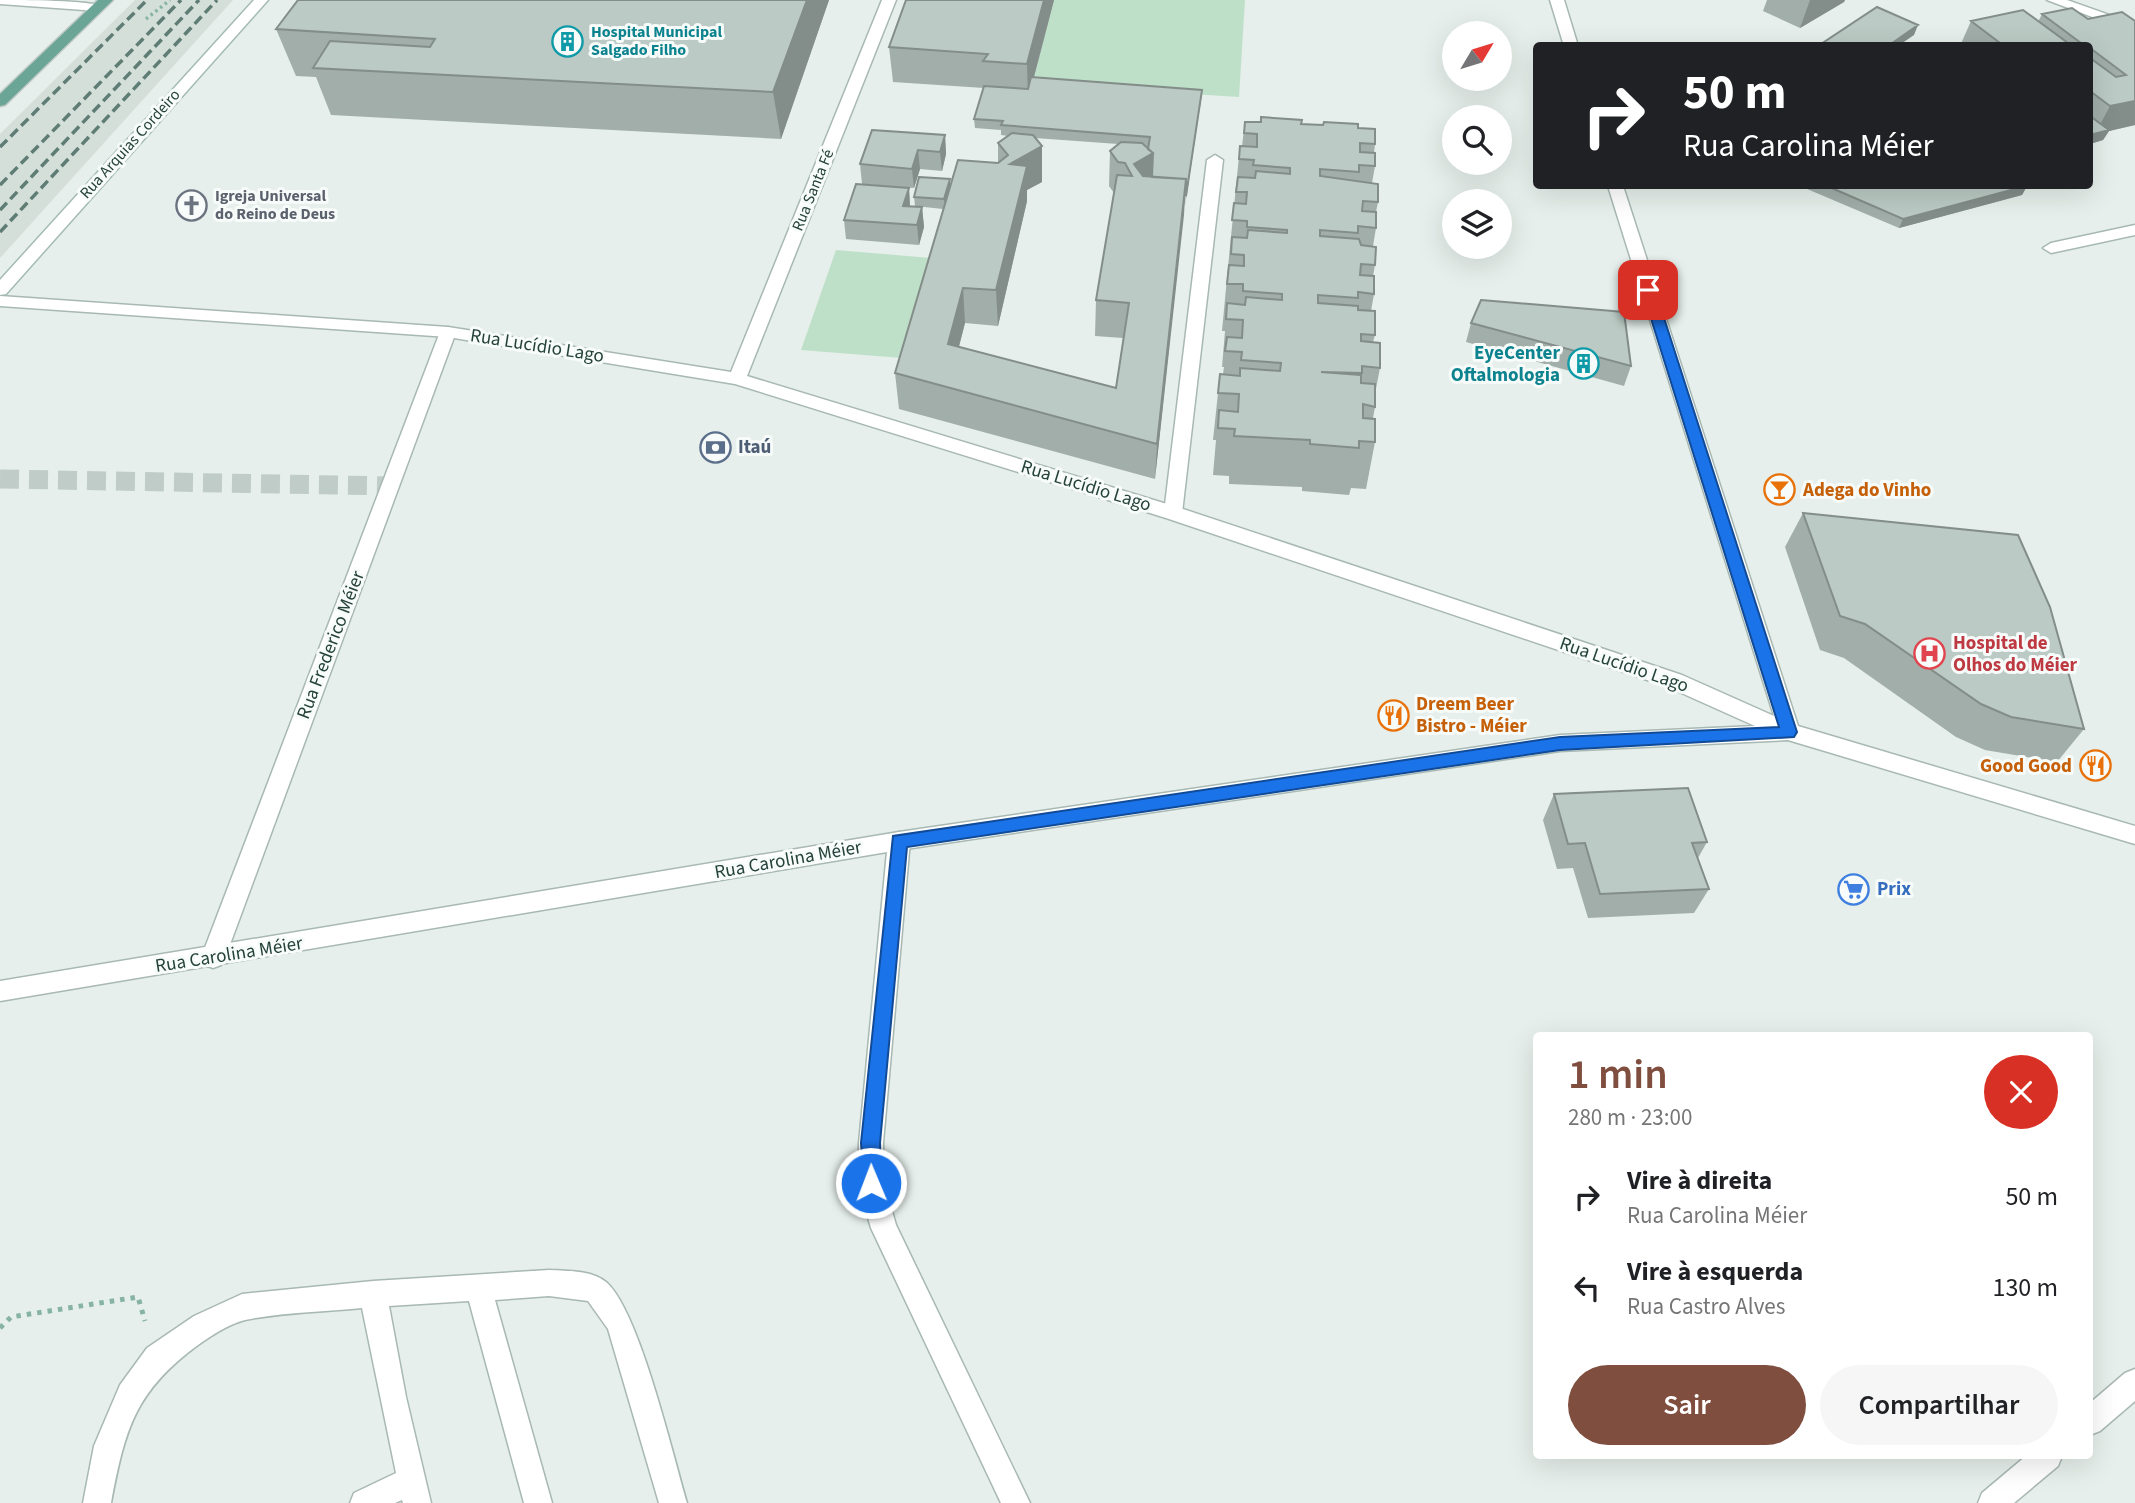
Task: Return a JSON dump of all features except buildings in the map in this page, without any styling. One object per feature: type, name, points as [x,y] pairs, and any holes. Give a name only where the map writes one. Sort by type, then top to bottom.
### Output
[{"type":"main road","points":[[0,102],[102,4]]},
{"type":"street","points":[[0,0],[102,4]]},
{"type":"street","name":"Rua Arquias Cordeiro","points":[[0,289],[261,0]]},
{"type":"street","name":"Rua Santa Fé","points":[[737,379],[889,0]]},
{"type":"street","points":[[1557,0],[1570,42]]},
{"type":"street","points":[[2054,0],[2135,29]]},
{"type":"street","points":[[1173,513],[1215,160]]},
{"type":"street","points":[[1617,189],[1789,732]]},
{"type":"street","points":[[2051,248],[2135,230]]},
{"type":"street","name":"Rua Lucídio Lago","points":[[0,301],[448,332],[737,379],[1173,513],[1675,681],[1789,732],[2135,835]]},
{"type":"street","name":"Rua Frederico Méier","points":[[213,958],[448,332]]},
{"type":"street","name":"Rua Carolina Méier","points":[[0,991],[213,958],[899,841],[1560,743],[1789,732]]},
{"type":"street","points":[[899,841],[871,1143],[871,1183],[884,1228],[1016,1503]]},
{"type":"street","points":[[97,1503],[108,1446],[130,1395],[157,1358],[203,1325],[242,1307],[373,1294],[549,1283],[586,1286],[607,1302],[619,1322],[673,1503]]},
{"type":"street","points":[[480,1288],[538,1503]]},
{"type":"street","points":[[363,1503],[415,1492],[392,1397],[373,1294]]},
{"type":"street","points":[[2093,1418],[2135,1383]]},
{"type":"street","points":[[1992,1503],[2044,1459]]},
{"type":"path","points":[[146,19],[170,0]]},
{"type":"path","points":[[0,1328],[11,1317],[138,1297],[157,1358]]},
{"type":"shaded area","points":[[135,0],[233,0],[0,258],[0,134]]},
{"type":"green space","points":[[1052,0],[1245,0],[1239,97],[1033,84]]},
{"type":"green space","points":[[836,250],[931,258],[902,358],[801,350]]},
{"type":"tunnel","points":[[0,479],[390,486]]},
{"type":"railway","points":[[0,147],[147,0]]},
{"type":"railway","points":[[0,185],[181,0]]},
{"type":"railway","points":[[0,210],[199,0]]},
{"type":"railway","points":[[0,232],[217,0]]},
{"type":"place","name":"Hospital Municipal Salgado Filho","points":[[568,41]]},
{"type":"place","name":"Igreja Universal do Reino de Deus","points":[[192,205]]},
{"type":"place","name":"EyeCenter Oftalmologia","points":[[1583,364]]},
{"type":"place","name":"Itaú","points":[[715,447]]},
{"type":"place","name":"Adega do Vinho","points":[[1780,490]]},
{"type":"place","name":"Hospital de Olhos do Méier","points":[[1930,654]]},
{"type":"place","name":"Dreem Beer Bistro - Méier","points":[[1393,715]]},
{"type":"place","name":"Good Good","points":[[2095,766]]},
{"type":"place","name":"Prix","points":[[1854,889]]},
{"type":"route","points":[[871,1183],[871,1143],[899,841],[1560,743],[1789,732],[1648,290]]}]
